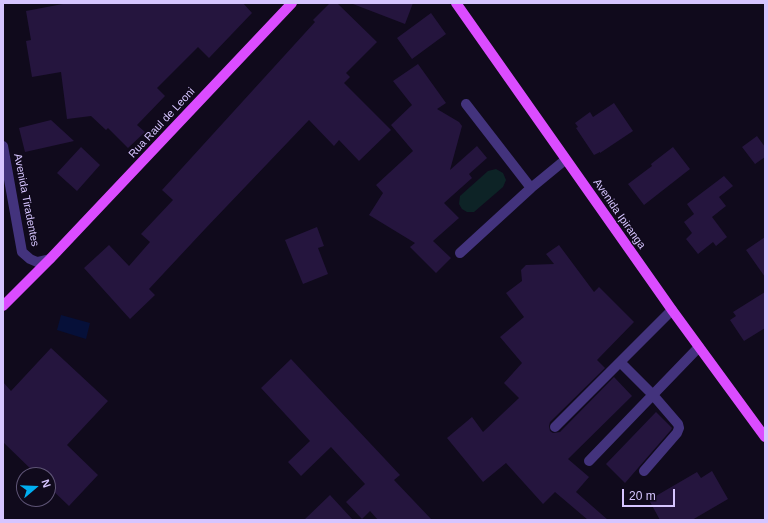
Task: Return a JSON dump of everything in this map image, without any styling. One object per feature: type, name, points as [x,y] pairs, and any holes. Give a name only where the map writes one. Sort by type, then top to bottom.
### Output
[{"type":"main road","name":"Rua Raul de Leoni","points":[[3,306],[50,259],[292,3]]},
{"type":"main road","name":"Avenida Ipiranga","points":[[456,3],[565,160],[765,437]]},
{"type":"street","points":[[466,104],[531,188]]},
{"type":"street","name":"Avenida Tiradentes","points":[[3,146],[22,252],[30,259],[37,262],[50,259]]},
{"type":"street","points":[[460,253],[531,188],[565,160]]},
{"type":"street","points":[[554,427],[672,310]]},
{"type":"street","points":[[589,461],[699,347]]},
{"type":"street","points":[[620,362],[653,395],[678,424],[679,428],[678,434],[644,471]]},
{"type":"green space","points":[[496,169],[503,173],[506,180],[503,187],[474,212],[467,212],[462,209],[459,204],[460,196],[488,171]]},
{"type":"shaded area","points":[[61,315],[90,323],[86,339],[57,330]]},
{"type":"building","points":[[68,3],[243,3],[252,13],[209,58],[198,47],[157,88],[165,96],[137,125],[145,132],[128,148],[108,128],[106,130],[91,116],[67,119],[61,72],[32,77],[26,41],[31,40],[26,11]]},
{"type":"building","points":[[330,3],[337,3],[377,42],[346,73],[350,77],[344,83],[391,130],[359,161],[339,140],[334,146],[309,120],[149,289],[155,295],[130,319],[84,268],[109,245],[129,266],[150,242],[141,234],[173,200],[162,190],[315,22],[313,20]]},
{"type":"building","points":[[353,3],[413,3],[405,24]]},
{"type":"building","points":[[431,13],[446,34],[412,59],[397,38]]},
{"type":"building","points":[[418,64],[446,103],[437,109],[459,122],[462,126],[450,170],[477,146],[487,158],[469,174],[472,178],[444,203],[459,218],[433,241],[451,258],[436,273],[410,247],[415,243],[369,215],[383,193],[376,185],[413,151],[391,125],[412,105],[393,81]]},
{"type":"building","points":[[614,103],[633,131],[600,153],[594,155],[576,128],[578,127],[575,123],[590,112],[593,117]]},
{"type":"building","points":[[51,120],[74,141],[25,152],[19,128]]},
{"type":"building","points":[[757,136],[765,147],[765,157],[755,164],[742,147]]},
{"type":"building","points":[[81,147],[100,165],[77,191],[57,173]]},
{"type":"building","points":[[673,147],[690,169],[644,205],[628,184],[652,166],[651,164]]},
{"type":"building","points":[[724,176],[733,186],[719,197],[726,206],[712,217],[727,237],[716,246],[713,242],[698,254],[686,239],[692,233],[684,222],[694,214],[687,204]]},
{"type":"building","points":[[317,227],[324,246],[318,248],[328,274],[303,284],[285,240]]},
{"type":"building","points":[[765,237],[765,277],[746,250]]},
{"type":"building","points":[[559,245],[594,292],[599,287],[634,322],[597,360],[605,368],[550,422],[549,426],[550,431],[553,433],[560,432],[614,377],[632,396],[568,459],[589,477],[576,492],[608,520],[588,520],[555,492],[543,504],[506,463],[483,482],[447,438],[472,417],[483,432],[519,398],[504,383],[522,363],[500,337],[524,317],[506,293],[522,281],[521,270],[526,265],[554,264],[546,254]]},
{"type":"building","points":[[765,292],[765,328],[744,341],[730,320],[736,316],[733,312]]},
{"type":"building","points":[[51,348],[108,401],[67,445],[98,475],[69,506],[56,494],[56,467],[29,467],[3,442],[3,382],[11,391]]},
{"type":"building","points":[[291,359],[400,475],[394,480],[432,520],[378,520],[370,511],[362,519],[346,502],[365,484],[331,447],[301,476],[288,462],[310,441],[261,388]]},
{"type":"building","points":[[656,412],[672,428],[625,483],[606,464]]},
{"type":"building","points":[[712,471],[728,499],[692,520],[660,520],[649,500],[697,472],[701,478]]},
{"type":"building","points":[[330,495],[353,520],[304,520]]}]
